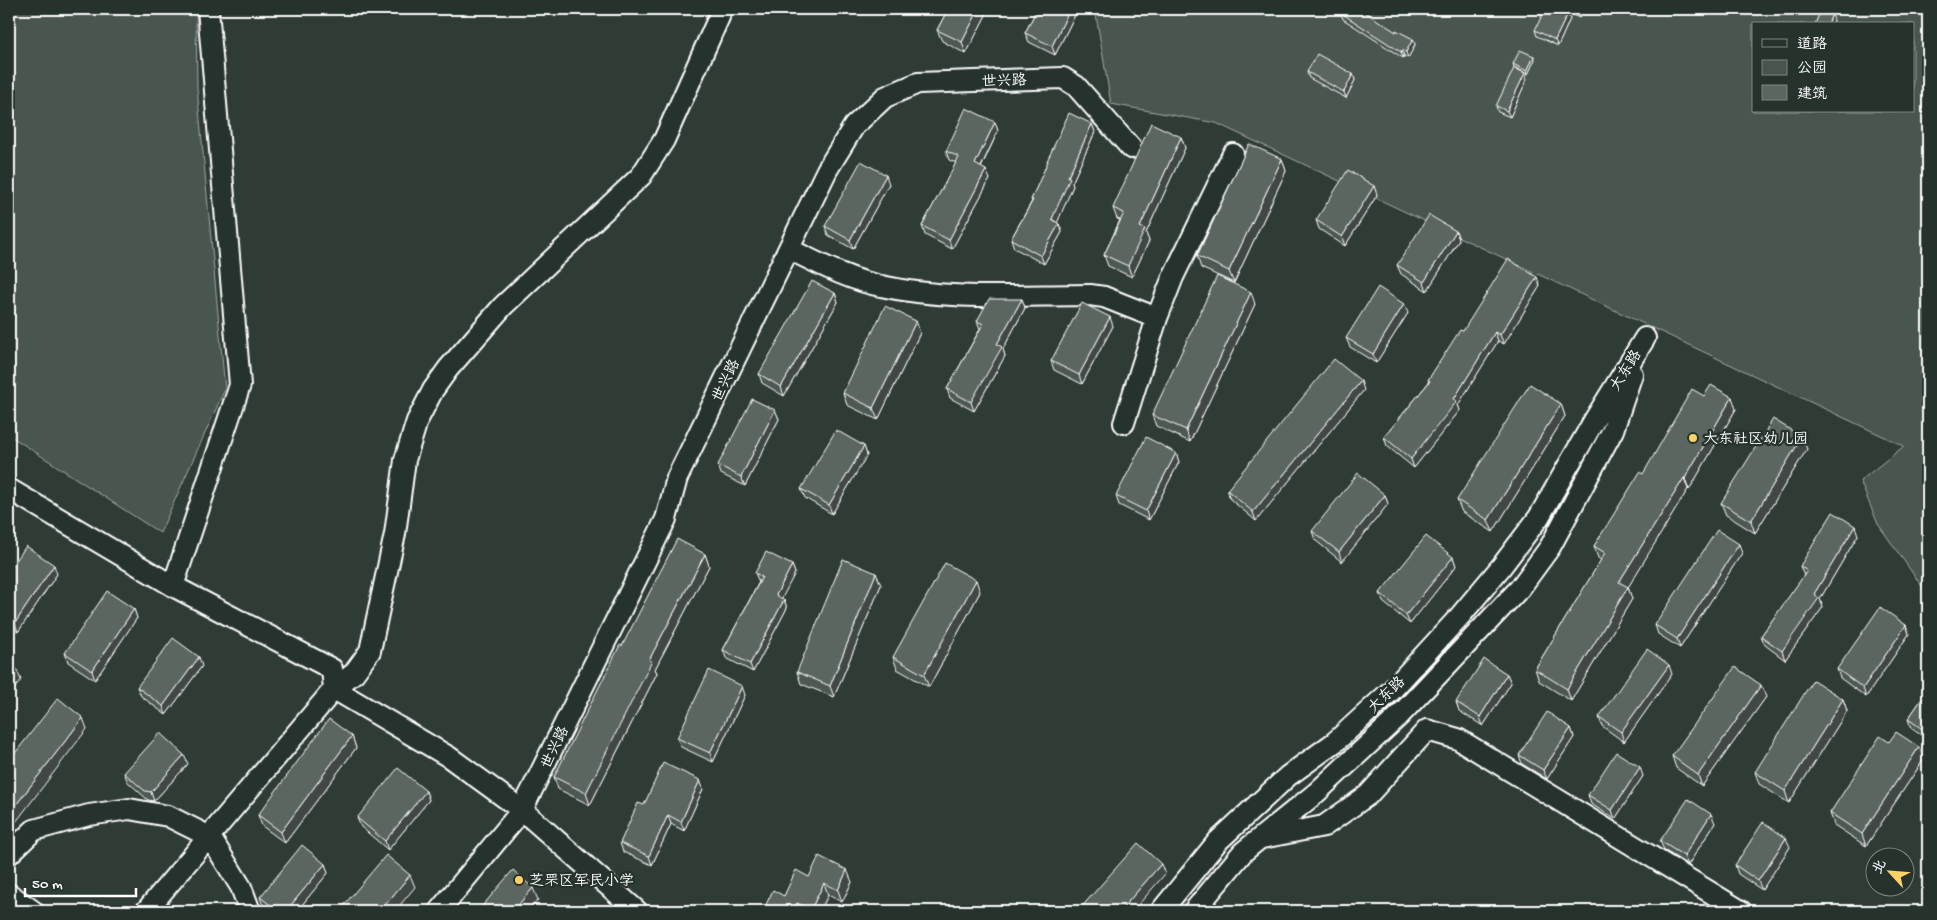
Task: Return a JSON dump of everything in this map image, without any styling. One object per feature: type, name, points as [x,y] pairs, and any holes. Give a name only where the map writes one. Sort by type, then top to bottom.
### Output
[{"type":"street","points":[[173,586],[240,384],[208,9]]},
{"type":"street","points":[[146,911],[334,689],[354,673],[370,651],[395,534],[405,460],[416,421],[433,390],[448,369],[503,306],[641,176],[664,140],[721,9]]},
{"type":"street","name":"世兴路","points":[[439,911],[522,810],[666,520],[677,478],[827,170],[854,126],[886,97],[918,83],[1063,78],[1076,86],[1131,148]]},
{"type":"street","points":[[1124,423],[1157,318],[1174,277],[1233,154]]},
{"type":"street","points":[[789,249],[847,276],[880,286],[934,295],[1090,295],[1104,297],[1157,318]]},
{"type":"street","name":"大东路","points":[[1161,911],[1218,841],[1288,776],[1335,742],[1392,690],[1460,616],[1502,566],[1539,517],[1595,418],[1645,338],[1613,430],[1550,547],[1520,588],[1399,716],[1316,793],[1243,852],[1194,911]]},
{"type":"street","points":[[9,489],[173,586],[332,669],[334,689]]},
{"type":"street","points":[[334,689],[449,757],[522,810],[637,911]]},
{"type":"street","points":[[1218,841],[1259,839],[1324,826],[1368,795],[1427,730],[1458,739],[1742,911]]},
{"type":"street","points":[[9,854],[34,830],[90,815],[129,809],[168,816],[210,837],[242,887],[250,911]]},
{"type":"street","points":[[9,894],[33,911]]},
{"type":"green space","points":[[9,9],[196,9],[197,88],[225,389],[160,533],[9,435]]},
{"type":"green space","points":[[1095,9],[1928,9],[1928,595],[1878,524],[1860,481],[1904,446],[1216,123],[1111,104]]},
{"type":"building","points":[[948,9],[979,9],[962,42],[937,30]]},
{"type":"building","points":[[1037,9],[1070,9],[1052,46],[1025,33]]},
{"type":"building","points":[[1344,9],[1360,9],[1396,32],[1396,30],[1413,39],[1406,52],[1402,50],[1401,52],[1341,13]]},
{"type":"building","points":[[1545,9],[1558,9],[1568,13],[1555,40],[1535,30]]},
{"type":"building","points":[[1566,9],[1581,9],[1578,15]]},
{"type":"building","points":[[1821,10],[1832,14],[1829,22],[1816,22]]},
{"type":"building","points":[[1520,50],[1534,56],[1527,71],[1513,64]]},
{"type":"building","points":[[1317,54],[1353,74],[1344,92],[1307,72]]},
{"type":"building","points":[[1514,68],[1525,73],[1507,111],[1496,106]]},
{"type":"building","points":[[966,108],[995,122],[975,164],[986,170],[949,240],[922,226],[959,157],[946,151]]},
{"type":"building","points":[[1069,113],[1092,124],[1068,177],[1070,178],[1052,219],[1059,224],[1041,256],[1011,239],[1033,200],[1031,200]]},
{"type":"building","points":[[1151,123],[1181,137],[1140,227],[1145,229],[1128,266],[1104,255],[1124,213],[1113,208]]},
{"type":"building","points":[[1249,144],[1282,159],[1229,271],[1197,256]]},
{"type":"building","points":[[861,161],[886,175],[850,240],[825,226]]},
{"type":"building","points":[[1348,170],[1374,186],[1342,237],[1316,220]]},
{"type":"building","points":[[1429,215],[1456,231],[1424,282],[1397,265]]},
{"type":"building","points":[[1508,259],[1537,277],[1500,335],[1495,332],[1454,399],[1457,401],[1411,459],[1384,437],[1430,381],[1428,380],[1460,330],[1463,331]]},
{"type":"building","points":[[1217,276],[1251,292],[1186,430],[1152,415]]},
{"type":"building","points":[[812,281],[835,293],[781,387],[759,374]]},
{"type":"building","points":[[1378,287],[1404,304],[1373,354],[1346,338]]},
{"type":"building","points":[[989,299],[1022,299],[997,344],[1002,347],[971,402],[947,389],[983,324],[977,321]]},
{"type":"building","points":[[1082,303],[1110,317],[1079,375],[1051,361]]},
{"type":"building","points":[[885,306],[916,321],[873,408],[843,393]]},
{"type":"building","points":[[1334,359],[1361,381],[1253,512],[1227,490]]},
{"type":"building","points":[[1530,384],[1561,404],[1488,520],[1457,500]]},
{"type":"building","points":[[1711,385],[1732,397],[1685,478],[1619,582],[1628,587],[1567,689],[1535,669],[1605,553],[1594,546],[1640,472],[1643,474],[1692,389],[1704,396]]},
{"type":"building","points":[[752,399],[775,410],[741,477],[718,465]]},
{"type":"building","points":[[1773,419],[1802,437],[1751,521],[1721,503]]},
{"type":"building","points":[[836,430],[864,446],[829,505],[801,489]]},
{"type":"building","points":[[1146,437],[1176,453],[1146,511],[1116,496]]},
{"type":"building","points":[[1358,473],[1385,495],[1339,552],[1312,531]]},
{"type":"building","points":[[1833,512],[1855,526],[1814,594],[1819,598],[1782,651],[1761,636],[1807,571],[1800,566]]},
{"type":"building","points":[[1717,530],[1739,544],[1677,639],[1655,625]]},
{"type":"building","points":[[1426,536],[1453,557],[1406,615],[1380,593]]},
{"type":"building","points":[[677,539],[705,554],[649,660],[652,661],[586,793],[554,777],[620,645],[622,646]]},
{"type":"building","points":[[26,546],[54,565],[15,623],[9,619],[9,571]]},
{"type":"building","points":[[766,552],[792,565],[776,595],[784,600],[750,664],[723,650],[762,577],[755,573]]},
{"type":"building","points":[[843,559],[876,573],[830,686],[797,672]]},
{"type":"building","points":[[945,563],[976,580],[924,675],[893,657]]},
{"type":"building","points":[[107,591],[134,609],[92,671],[65,653]]},
{"type":"building","points":[[1880,607],[1906,625],[1863,688],[1837,669]]},
{"type":"building","points":[[173,638],[199,657],[163,706],[137,687]]},
{"type":"building","points":[[1647,649],[1669,665],[1621,732],[1599,717]]},
{"type":"building","points":[[1484,659],[1507,674],[1480,717],[1456,702]]},
{"type":"building","points":[[9,662],[16,668],[9,678]]},
{"type":"building","points":[[1735,667],[1761,685],[1698,775],[1672,756]]},
{"type":"building","points":[[709,670],[742,686],[710,753],[677,738]]},
{"type":"building","points":[[1813,680],[1843,699],[1785,791],[1755,772]]},
{"type":"building","points":[[1928,690],[1928,733],[1908,719]]},
{"type":"building","points":[[58,698],[83,718],[9,814],[9,761]]},
{"type":"building","points":[[1547,712],[1571,728],[1543,770],[1519,755]]},
{"type":"building","points":[[329,719],[352,736],[281,832],[258,815]]},
{"type":"building","points":[[1896,732],[1919,747],[1862,834],[1830,813],[1880,736],[1889,742]]},
{"type":"building","points":[[160,733],[184,755],[151,792],[145,791],[124,773]]},
{"type":"building","points":[[1616,752],[1640,767],[1612,810],[1588,795]]},
{"type":"building","points":[[663,763],[700,780],[681,822],[668,815],[649,856],[620,843],[638,803],[644,805]]},
{"type":"building","points":[[398,768],[426,791],[385,841],[357,818]]},
{"type":"building","points":[[1688,799],[1711,814],[1684,856],[1660,841]]},
{"type":"building","points":[[1763,822],[1786,838],[1758,881],[1735,865]]},
{"type":"building","points":[[1138,843],[1161,864],[1120,911],[1078,911]]},
{"type":"building","points":[[302,845],[325,864],[286,911],[278,911],[260,897]]},
{"type":"building","points":[[386,855],[410,875],[380,911],[339,911]]},
{"type":"building","points":[[819,856],[847,870],[838,890],[824,883],[811,909],[797,903],[793,911],[763,911],[773,890],[784,896],[796,870],[809,877]]},
{"type":"building","points":[[513,870],[533,888],[513,911],[478,911]]},
{"type":"place","name":"大东社区幼儿园","points":[[1693,438]]},
{"type":"place","name":"芝罘区军民小学","points":[[519,880]]}]
